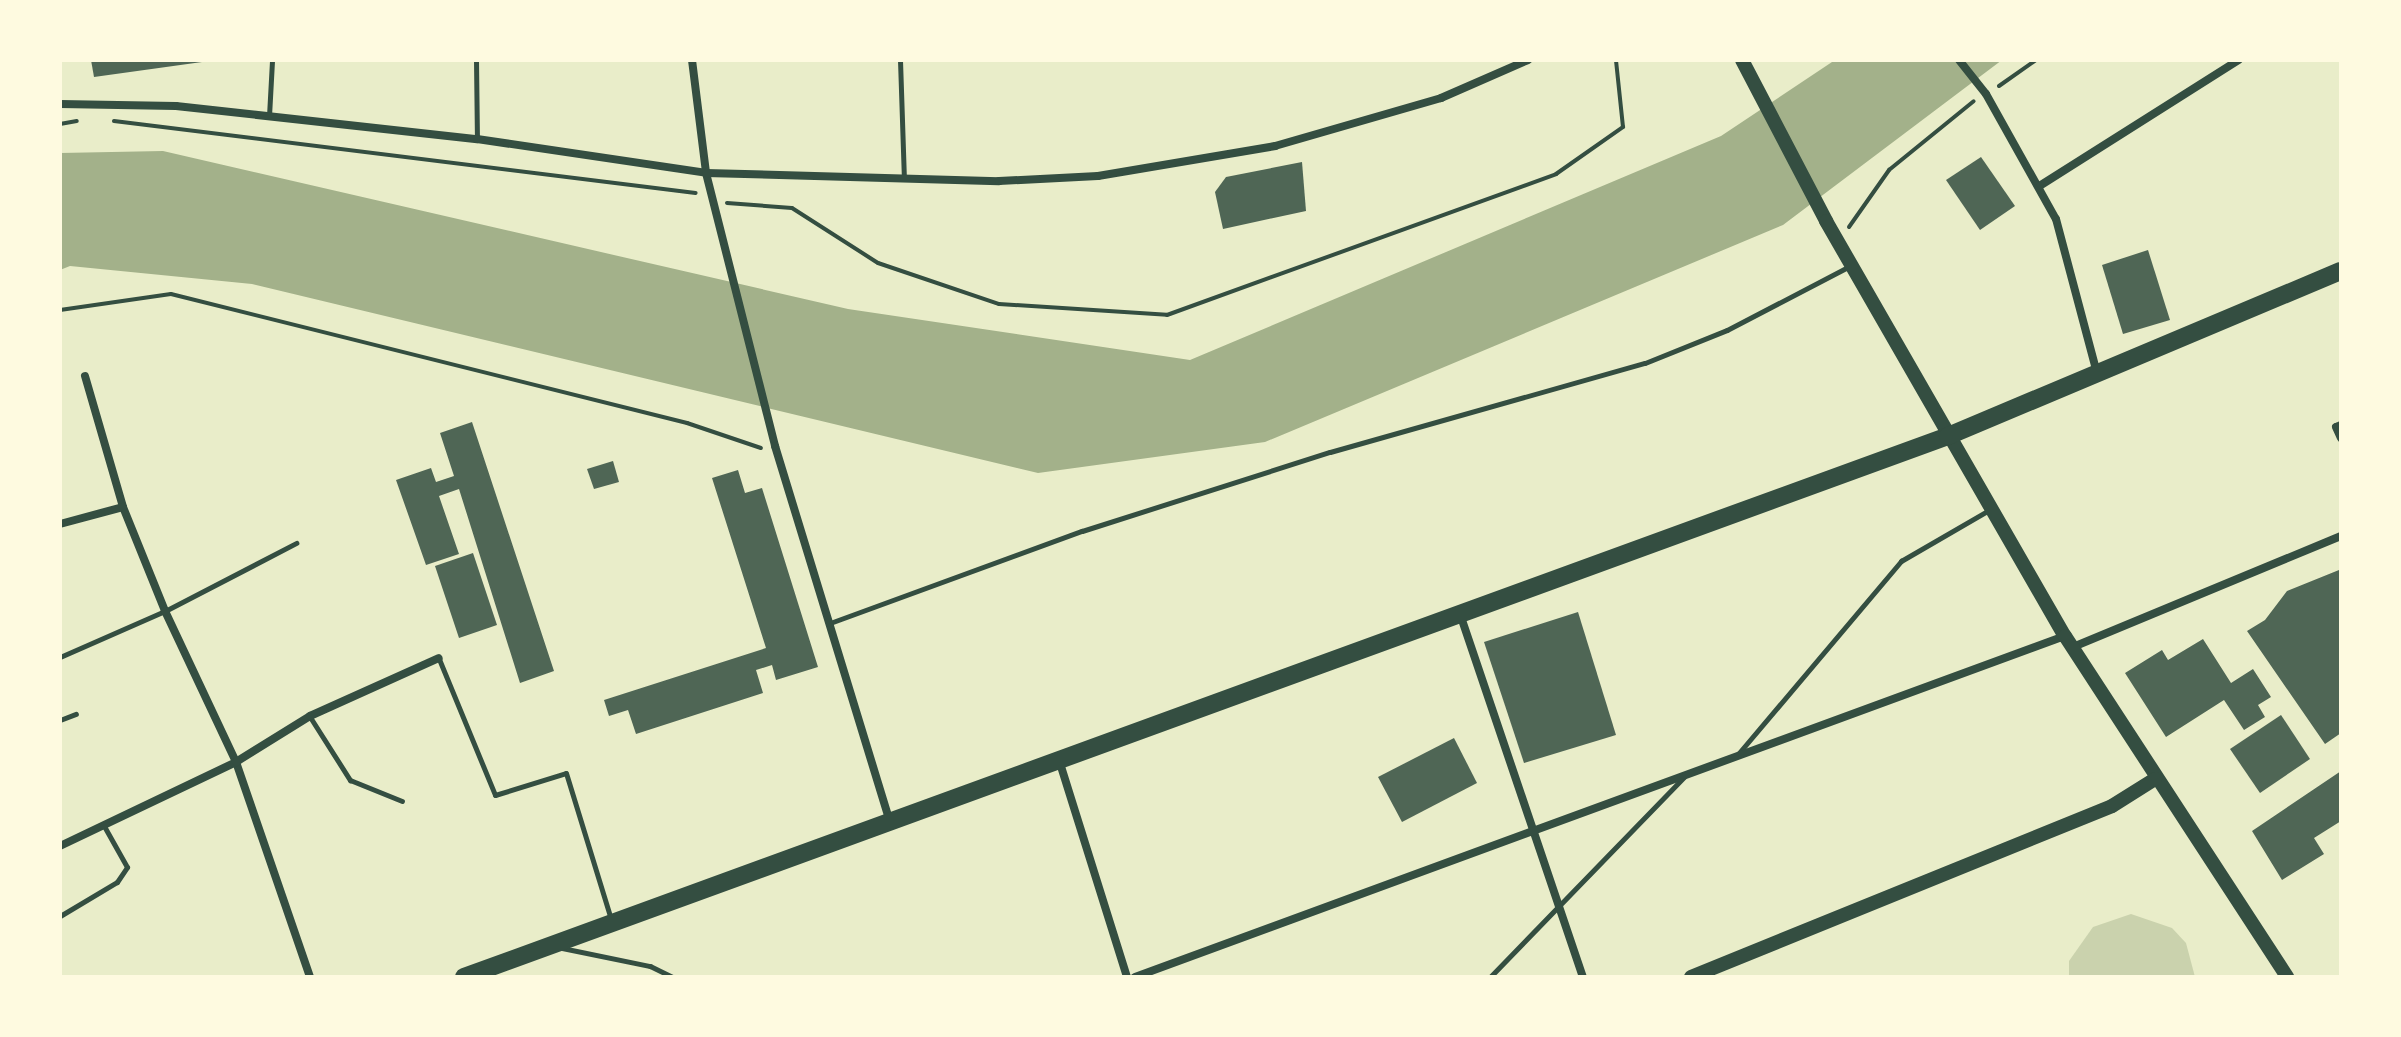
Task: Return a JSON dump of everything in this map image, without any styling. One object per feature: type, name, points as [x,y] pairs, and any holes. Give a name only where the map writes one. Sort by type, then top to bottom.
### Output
[{"type":"main road","points":[[464,977],[1948,436],[2341,271]]},
{"type":"street","points":[[692,60],[706,173],[777,450],[889,820]]},
{"type":"street","points":[[60,104],[176,106],[477,139],[706,173],[904,180],[1098,176],[1190,164],[1275,146],[1427,103],[1528,60]]},
{"type":"street","points":[[1742,60],[1851,266],[2069,641],[2155,779],[2287,977]]},
{"type":"street","points":[[1959,60],[2041,185],[2056,219],[2098,374]]},
{"type":"street","points":[[2041,185],[2239,60]]},
{"type":"street","points":[[85,376],[123,507],[165,611],[236,762],[310,977]]},
{"type":"street","points":[[2339,426],[2341,438]]},
{"type":"street","points":[[60,524],[123,507]]},
{"type":"street","points":[[1135,977],[1737,755],[2069,641],[2341,536]]},
{"type":"street","points":[[1459,612],[1583,977]]},
{"type":"street","points":[[60,846],[236,762],[310,716],[439,658]]},
{"type":"street","points":[[1058,758],[1127,977]]},
{"type":"street","points":[[1691,977],[2112,806],[2155,779]]},
{"type":"lane","points":[[269,116],[272,60]]},
{"type":"lane","points":[[476,60],[477,139]]},
{"type":"lane","points":[[900,60],[904,180]]},
{"type":"lane","points":[[830,623],[1082,531],[1272,471],[1645,363],[1727,330],[1851,266]]},
{"type":"lane","points":[[1737,755],[1901,561],[1991,509]]},
{"type":"lane","points":[[60,657],[165,611],[296,543]]},
{"type":"lane","points":[[439,658],[495,795],[566,773],[612,922]]},
{"type":"lane","points":[[60,720],[76,714]]},
{"type":"lane","points":[[310,716],[350,780],[402,801]]},
{"type":"lane","points":[[1490,977],[1685,776]]},
{"type":"lane","points":[[60,916],[117,882],[127,867],[104,826]]},
{"type":"lane","points":[[550,946],[650,966],[673,977]]},
{"type":"path","points":[[721,202],[792,208],[878,263],[999,304],[1167,315],[1556,174],[1623,127],[1616,60]]},
{"type":"path","points":[[1994,88],[2036,60]]},
{"type":"path","points":[[1838,241],[1889,170],[1982,95]]},
{"type":"path","points":[[60,124],[90,118]]},
{"type":"path","points":[[105,120],[698,194]]},
{"type":"path","points":[[60,310],[171,294],[687,423],[777,450]]},
{"type":"shaded area","points":[[1835,60],[2002,60],[1783,225],[1265,442],[1038,473],[252,284],[70,266],[60,270],[60,153],[163,151],[848,309],[1190,360],[1721,136]]},
{"type":"shaded area","points":[[2131,914],[2172,928],[2186,943],[2195,977],[2069,977],[2069,961],[2093,927]]},
{"type":"building","points":[[91,60],[202,60],[202,62],[94,77]]},
{"type":"building","points":[[1981,157],[2015,206],[1980,230],[1946,180]]},
{"type":"building","points":[[1302,162],[1306,211],[1223,229],[1215,192],[1226,177]]},
{"type":"building","points":[[2148,250],[2170,320],[2123,334],[2102,265]]},
{"type":"building","points":[[472,422],[554,671],[520,683],[459,489],[439,496],[459,554],[426,565],[396,480],[431,468],[436,482],[454,476],[440,433]]},
{"type":"building","points":[[613,461],[619,482],[594,489],[587,469]]},
{"type":"building","points":[[738,470],[745,493],[762,488],[818,667],[776,680],[772,665],[756,670],[763,693],[636,734],[628,710],[609,716],[604,700],[766,648],[712,478]]},
{"type":"building","points":[[473,553],[497,625],[459,638],[435,566]]},
{"type":"building","points":[[2339,570],[2341,733],[2325,744],[2247,631],[2265,620],[2287,591]]},
{"type":"building","points":[[1578,612],[1616,735],[1524,763],[1484,642]]},
{"type":"building","points":[[2203,639],[2231,683],[2253,669],[2271,697],[2258,705],[2265,717],[2244,730],[2224,700],[2166,737],[2125,673],[2162,650],[2168,660]]},
{"type":"building","points":[[2281,715],[2310,759],[2260,793],[2230,749]]},
{"type":"building","points":[[1454,738],[1477,783],[1402,822],[1378,777]]},
{"type":"building","points":[[2341,771],[2341,821],[2314,838],[2324,854],[2282,880],[2252,831]]}]
